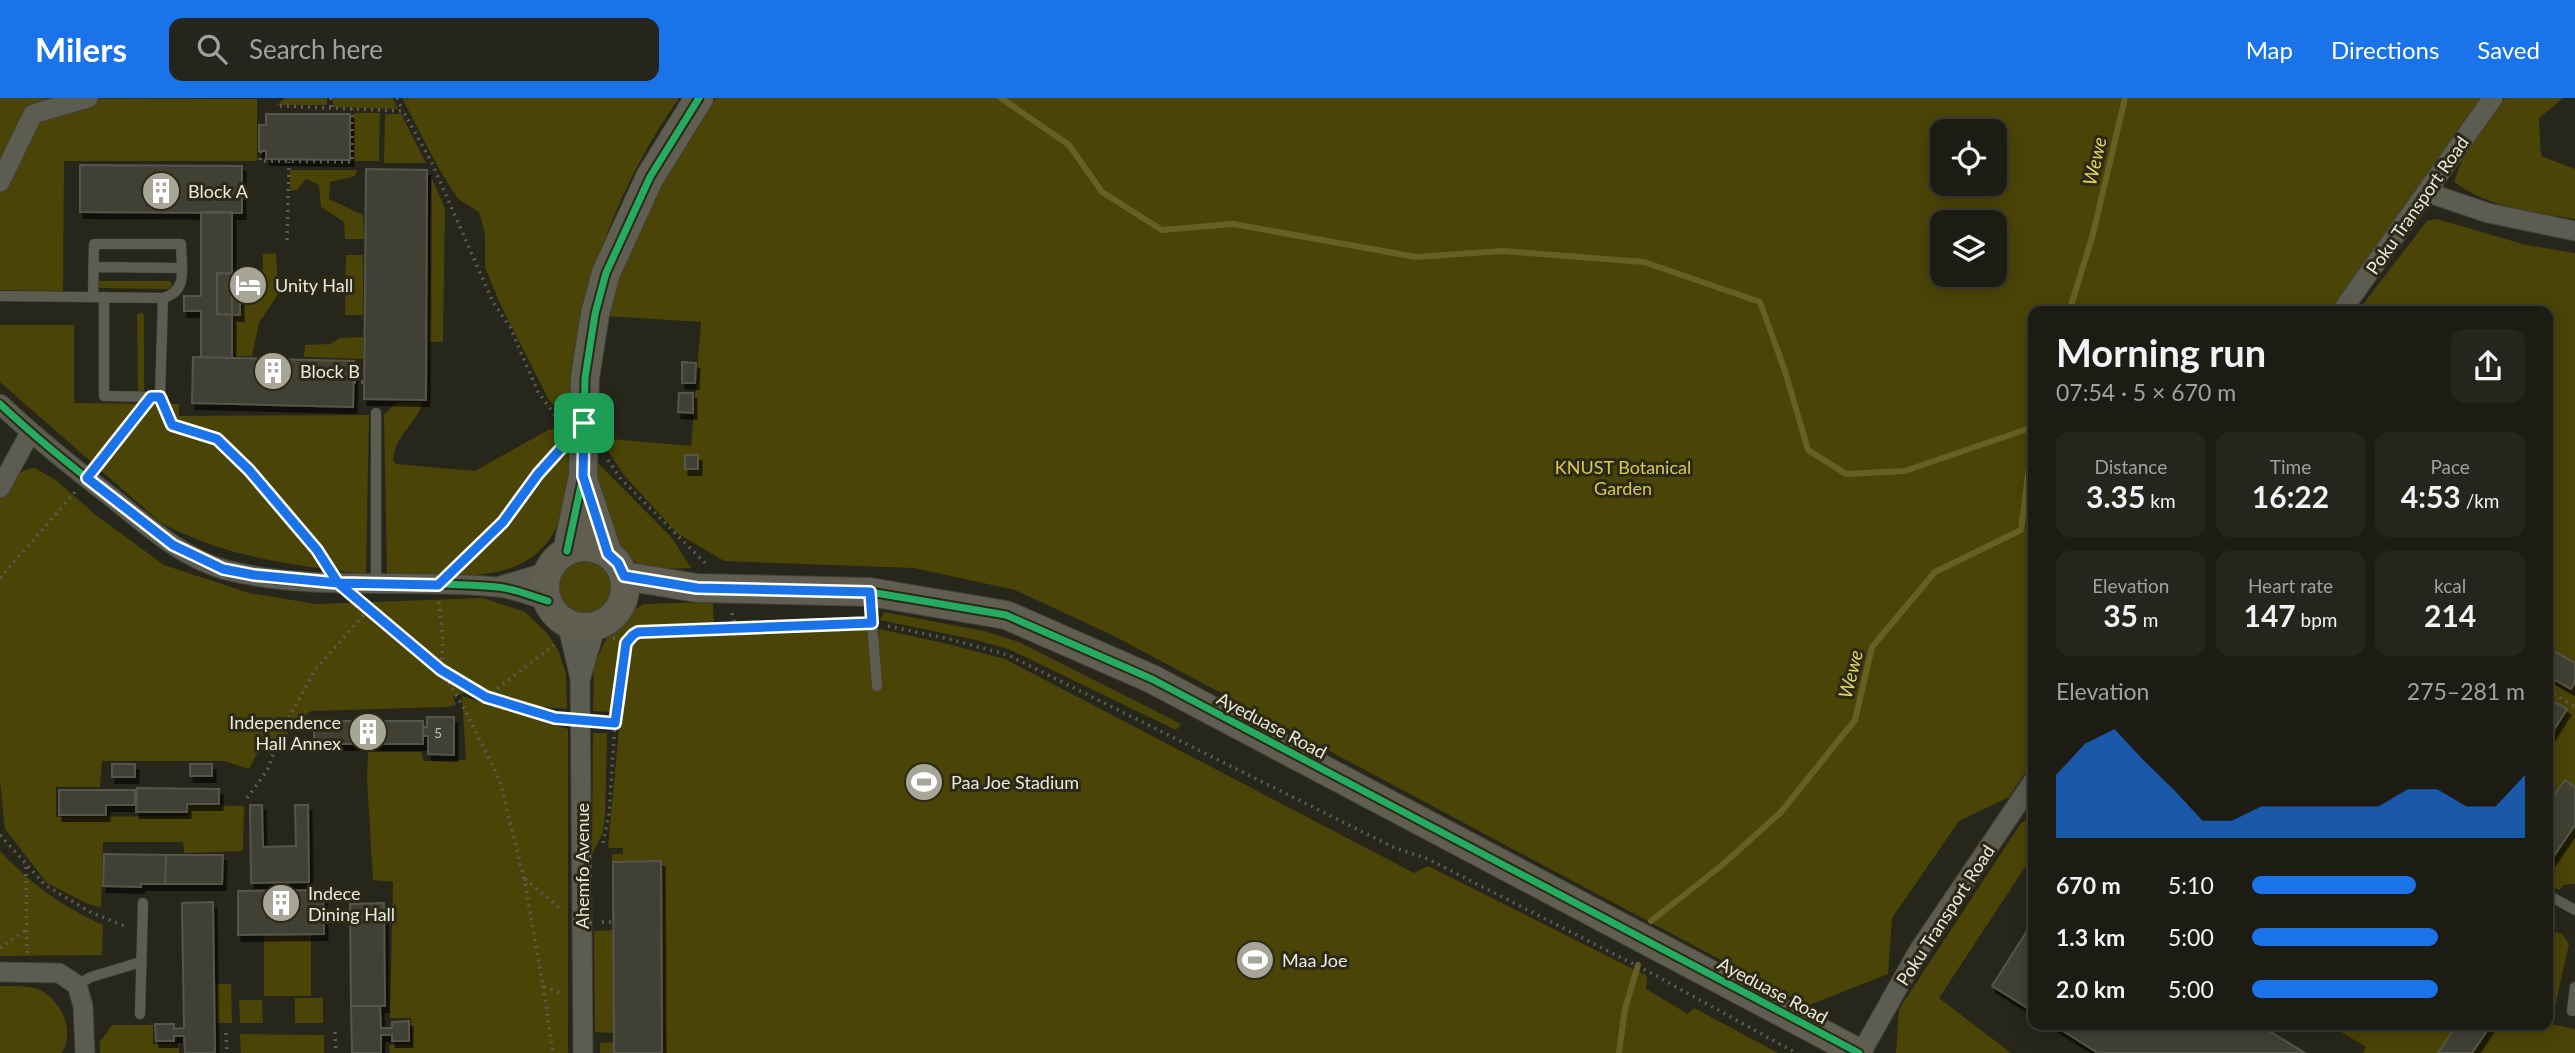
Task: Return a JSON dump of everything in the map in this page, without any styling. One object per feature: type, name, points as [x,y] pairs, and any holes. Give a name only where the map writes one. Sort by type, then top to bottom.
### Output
[{"type":"street","points":[[0,183],[33,114],[88,98]]},
{"type":"street","points":[[567,551],[583,476],[584,378],[595,314],[606,274],[650,177],[699,98]]},
{"type":"street","name":"Poku Transport Road","points":[[2345,306],[2493,98]]},
{"type":"street","points":[[2426,192],[2488,214],[2575,231]]},
{"type":"street","points":[[0,404],[30,433],[173,545],[223,569],[254,575],[338,583],[499,587],[548,601]]},
{"type":"street","points":[[0,488],[30,433]]},
{"type":"street","points":[[583,476],[616,565],[625,590],[621,604],[611,617],[596,625],[569,631],[555,614],[545,587],[547,572],[555,560],[567,551],[581,547],[595,548],[616,565]]},
{"type":"street","name":"Ayeduase Road","points":[[616,565],[697,588]]},
{"type":"street","points":[[499,587],[547,572]]},
{"type":"street","name":"Ayeduase Road","points":[[621,604],[697,588],[870,592],[1006,615],[1152,679],[1860,1053]]},
{"type":"street","name":"Ahemfo Avenue","points":[[580,678],[596,625]]},
{"type":"street","name":"Ahemfo Avenue","points":[[569,631],[580,678],[582,719],[583,1053]]},
{"type":"street","name":"Poku Transport Road","points":[[1860,1053],[1919,950],[2028,789]]},
{"type":"street","points":[[0,972],[59,973],[77,985],[83,1006],[85,1053]]},
{"type":"lane","points":[[0,296],[163,298],[173,295],[181,285],[181,244],[94,244],[93,297]]},
{"type":"lane","points":[[93,267],[181,268]]},
{"type":"lane","points":[[104,297],[104,396],[156,397],[163,298]]},
{"type":"lane","points":[[376,413],[376,584]]},
{"type":"lane","points":[[870,592],[877,686]]},
{"type":"lane","points":[[2553,898],[2575,910]]},
{"type":"lane","points":[[140,1014],[143,903]]},
{"type":"lane","points":[[77,985],[91,977],[141,962]]},
{"type":"lane","points":[[2572,1011],[2575,987]]},
{"type":"path","points":[[331,98],[331,108]]},
{"type":"path","points":[[397,98],[431,161],[493,302],[515,337],[538,391],[558,419],[584,423]]},
{"type":"path","points":[[280,106],[403,111]]},
{"type":"path","points":[[261,151],[260,161],[352,162],[352,109]]},
{"type":"path","points":[[287,240],[289,162]]},
{"type":"path","points":[[354,382],[364,382]]},
{"type":"path","points":[[0,578],[156,397],[172,425],[217,439],[249,470],[317,550],[338,583],[441,670],[486,697],[555,718],[615,723]]},
{"type":"path","points":[[553,1053],[524,883],[500,781],[464,708],[441,670],[443,640],[438,585],[503,522],[538,474],[584,423]]},
{"type":"path","points":[[606,457],[621,479],[670,530],[697,553],[725,588],[736,628]]},
{"type":"path","points":[[247,798],[267,771],[282,730],[315,670],[369,609]]},
{"type":"path","points":[[602,845],[609,814],[615,723],[626,643],[633,635],[638,632],[872,623],[1008,655],[1395,848],[1428,859],[1651,973],[1796,1053]]},
{"type":"path","points":[[486,697],[569,631]]},
{"type":"path","points":[[2553,693],[2575,707]]},
{"type":"path","points":[[0,835],[44,885],[90,912],[142,933]]},
{"type":"path","points":[[26,865],[27,973]]},
{"type":"path","points":[[0,948],[26,930]]},
{"type":"path","points":[[543,986],[583,1000]]},
{"type":"path","points":[[335,1032],[335,1053]]},
{"type":"path","points":[[226,1033],[227,1053]]},
{"type":"green space","points":[[0,98],[257,99],[257,161],[64,161],[63,291],[0,290]]},
{"type":"green space","points":[[285,98],[327,98],[327,105],[277,105]]},
{"type":"green space","points":[[333,98],[393,98],[398,109],[333,107]]},
{"type":"green space","points":[[402,98],[679,98],[634,172],[602,247],[581,326],[568,411],[556,407],[549,400],[501,306],[485,267],[485,234],[479,212],[458,199]]},
{"type":"green space","name":"KNUST Botanical Garden","points":[[716,98],[2488,98],[2345,306],[2028,306],[2028,768],[2009,797],[1959,821],[1892,918],[1888,974],[1807,1006],[1114,636],[1015,590],[914,568],[724,561],[677,533],[623,474],[600,438],[691,446],[701,322],[606,316],[626,253],[679,146]]},
{"type":"green space","points":[[2505,98],[2563,98],[2539,118],[2541,156],[2575,169],[2575,219],[2497,203],[2454,182],[2463,157]]},
{"type":"green space","points":[[354,113],[380,113],[379,161],[353,161]]},
{"type":"green space","points":[[385,114],[401,114],[426,163],[384,163]]},
{"type":"green space","points":[[290,170],[357,170],[355,176],[330,182],[329,199],[363,215],[364,239],[345,239],[344,222],[321,207],[319,185],[306,179],[297,190],[290,191]]},
{"type":"green space","points":[[431,177],[445,208],[443,342],[430,342]]},
{"type":"green space","points":[[2437,219],[2526,245],[2575,253],[2575,884],[2563,885],[2560,890],[2553,888],[2553,306],[2362,306],[2427,221]]},
{"type":"green space","points":[[276,253],[278,294],[259,323],[252,356],[233,356],[234,316],[241,316],[242,285],[257,282],[263,274],[263,254]]},
{"type":"green space","points":[[346,255],[363,255],[363,315],[345,315]]},
{"type":"green space","points":[[97,281],[170,281],[173,286],[169,289],[97,288]]},
{"type":"green space","points":[[141,312],[144,315],[144,394],[138,394],[137,315]]},
{"type":"green space","points":[[0,325],[74,325],[74,403],[179,404],[179,416],[369,415],[366,574],[286,563],[236,552],[186,535],[161,523],[0,382]]},
{"type":"green space","points":[[363,337],[363,359],[304,357],[305,345],[330,344],[340,338]]},
{"type":"green space","points":[[396,402],[423,402],[398,443],[393,460],[396,464],[475,471],[548,430],[567,426],[567,496],[557,527],[541,549],[521,564],[498,572],[444,576],[387,574],[384,415]]},
{"type":"green space","points":[[592,457],[672,538],[691,568],[646,569],[612,542]]},
{"type":"green space","points":[[35,468],[57,481],[97,516],[164,565],[249,593],[316,604],[483,598],[525,612],[547,633],[558,650],[566,673],[567,709],[497,703],[465,693],[453,696],[456,705],[445,707],[311,711],[289,730],[281,752],[259,750],[249,769],[224,761],[102,761],[100,787],[56,787],[56,817],[188,816],[188,805],[244,806],[243,851],[184,853],[183,842],[103,842],[101,907],[88,904],[47,883],[5,829],[0,780],[0,497],[14,477]]},
{"type":"green space","points":[[584,556],[596,558],[606,565],[613,575],[613,599],[606,609],[596,616],[584,618],[572,616],[562,609],[555,599],[553,587],[555,575],[562,565],[572,558]]},
{"type":"green space","points":[[713,602],[714,626],[634,627],[623,636],[611,712],[593,711],[594,665],[609,633],[625,616],[643,604]]},
{"type":"green space","points":[[884,612],[984,631],[1019,642],[1181,724],[1176,730],[1011,650],[880,620]]},
{"type":"green space","name":"Paa Joe Stadium","points":[[870,629],[870,636],[879,638],[879,629],[1005,659],[1414,873],[1428,866],[1647,976],[1646,989],[1688,1014],[1694,1008],[1778,1053],[600,1053],[600,1043],[613,1042],[613,1033],[595,1032],[594,931],[613,930],[612,854],[623,854],[623,848],[608,848],[620,718],[632,646],[637,639]]},
{"type":"green space","points":[[462,696],[568,729],[568,1053],[390,1053],[389,1045],[412,1044],[411,1018],[390,1018],[393,882],[373,880],[368,752],[421,752],[424,761],[466,760]]},
{"type":"green space","points":[[593,733],[607,733],[605,816],[603,832],[592,855]]},
{"type":"green space","points":[[2028,820],[2028,863],[1939,998],[2011,1053],[1896,1053],[1899,1009],[2021,823]]},
{"type":"green space","points":[[0,851],[47,893],[103,925],[102,955],[0,956]]},
{"type":"green space","points":[[2556,932],[2562,934],[2569,944],[2553,1015],[2553,938]]},
{"type":"green space","points":[[264,935],[311,935],[311,996],[264,996]]},
{"type":"green space","points":[[217,984],[231,984],[232,1023],[217,1023]]},
{"type":"green space","points":[[0,986],[36,988],[55,1001],[67,1026],[66,1044],[62,1053],[0,1053]]},
{"type":"green space","points":[[295,998],[323,998],[323,1023],[295,1023]]},
{"type":"green space","points":[[239,1000],[262,1000],[263,1023],[240,1023]]},
{"type":"green space","points":[[2553,1024],[2575,1029],[2575,1053],[2363,1053],[2366,1047],[2338,1030],[2553,1030]]},
{"type":"green space","points":[[112,1025],[153,1025],[153,1044],[179,1044],[179,1053],[100,1053],[100,1042]]},
{"type":"green space","points":[[240,1034],[324,1035],[324,1053],[241,1053]]},
{"type":"building","points":[[266,114],[350,114],[350,160],[266,159],[266,151],[259,151],[259,125],[266,125]]},
{"type":"building","name":"Block A","points":[[80,165],[242,166],[242,213],[80,212]]},
{"type":"building","points":[[366,169],[427,170],[426,400],[364,399]]},
{"type":"building","points":[[201,212],[232,212],[232,358],[201,357],[201,311],[184,311],[184,296],[201,296]]},
{"type":"building","points":[[217,273],[240,274],[240,315],[217,314]]},
{"type":"building","name":"Block B","points":[[193,357],[354,361],[353,407],[192,403]]},
{"type":"building","points":[[682,362],[696,363],[695,383],[682,383]]},
{"type":"building","points":[[679,393],[693,393],[693,413],[678,412]]},
{"type":"building","points":[[685,455],[698,455],[698,469],[685,469]]},
{"type":"building","points":[[2553,651],[2575,663],[2575,682],[2571,689],[2553,679]]},
{"type":"building","points":[[2553,701],[2567,709],[2553,731]]},
{"type":"building","points":[[427,717],[454,717],[454,755],[428,754],[428,736],[423,736]]},
{"type":"building","name":"Independence Hall Annex","points":[[314,721],[423,721],[423,744],[314,744]]},
{"type":"building","points":[[112,764],[135,764],[135,777],[112,777]]},
{"type":"building","points":[[190,764],[212,764],[212,776],[190,776]]},
{"type":"building","points":[[2565,780],[2575,787],[2575,825],[2553,857],[2553,797]]},
{"type":"building","points":[[137,788],[219,789],[219,804],[187,804],[187,812],[136,812]]},
{"type":"building","points":[[59,790],[135,790],[135,805],[106,805],[106,815],[59,815]]},
{"type":"building","points":[[250,805],[262,805],[263,847],[296,846],[295,805],[308,805],[309,882],[251,883]]},
{"type":"building","points":[[104,854],[166,855],[165,884],[141,884],[141,887],[103,886]]},
{"type":"building","points":[[166,855],[223,855],[222,884],[165,884]]},
{"type":"building","points":[[661,861],[662,1053],[614,1053],[613,862]]},
{"type":"building","name":"Indece Dining Hall","points":[[323,890],[324,934],[238,935],[238,891]]},
{"type":"building","points":[[213,902],[215,1053],[185,1053],[184,1036],[174,1036],[174,1041],[156,1041],[155,1024],[174,1024],[174,1029],[184,1028],[182,903]]},
{"type":"building","points":[[384,903],[385,1006],[351,1006],[350,904]]},
{"type":"building","points":[[2028,929],[2028,1008],[1992,986]]},
{"type":"building","points":[[351,1006],[380,1006],[381,1028],[392,1028],[392,1022],[409,1021],[409,1041],[392,1041],[392,1035],[381,1035],[381,1053],[352,1053]]},
{"type":"building","points":[[2061,1030],[2268,1030],[2305,1053],[2098,1053]]},
{"type":"building","points":[[2453,1030],[2487,1030],[2472,1053],[2438,1053]]},
{"type":"waterway","points":[[1001,98],[1069,145],[1102,192],[1162,230],[1233,224],[1416,257],[1502,251],[1644,262],[1760,302],[1785,371],[1808,450],[1846,474],[1905,471],[2028,429]]},
{"type":"waterway","name":"Wewe","points":[[2071,306],[2093,234],[2125,98]]},
{"type":"waterway","name":"Wewe","points":[[1651,921],[1721,866],[1781,812],[1855,720],[1872,647],[1935,572],[2021,530],[2028,474]]},
{"type":"waterway","name":"Wewe","points":[[1619,1053],[1625,1009],[1638,965]]},
{"type":"cycle path","points":[[567,551],[583,476],[585,378],[595,314],[606,273],[650,177],[699,98]]},
{"type":"cycle path","points":[[0,404],[150,529],[179,549],[210,565],[259,577],[293,581],[497,587],[548,601]]},
{"type":"cycle path","points":[[624,576],[697,588],[870,592],[1006,615],[1152,679],[1859,1053]]},
{"type":"place","name":"Block A","points":[[161,191]]},
{"type":"place","name":"Unity Hall","points":[[248,285]]},
{"type":"place","name":"Block B","points":[[273,371]]},
{"type":"place","name":"Independence Hall Annex","points":[[368,732]]},
{"type":"place","name":"Paa Joe Stadium","points":[[924,782]]},
{"type":"place","name":"Indece Dining Hall","points":[[281,903]]},
{"type":"place","name":"Maa Joe","points":[[1255,960]]},
{"type":"route","points":[[584,423],[538,474],[503,522],[438,585],[338,583],[317,550],[249,470],[217,439],[172,425],[160,397],[151,397],[87,478],[173,545],[223,569],[254,575],[338,583],[441,670],[486,697],[555,718],[615,723],[626,643],[638,632],[872,623],[870,592],[697,588],[624,576],[618,563],[608,554],[583,476],[584,423]]}]
